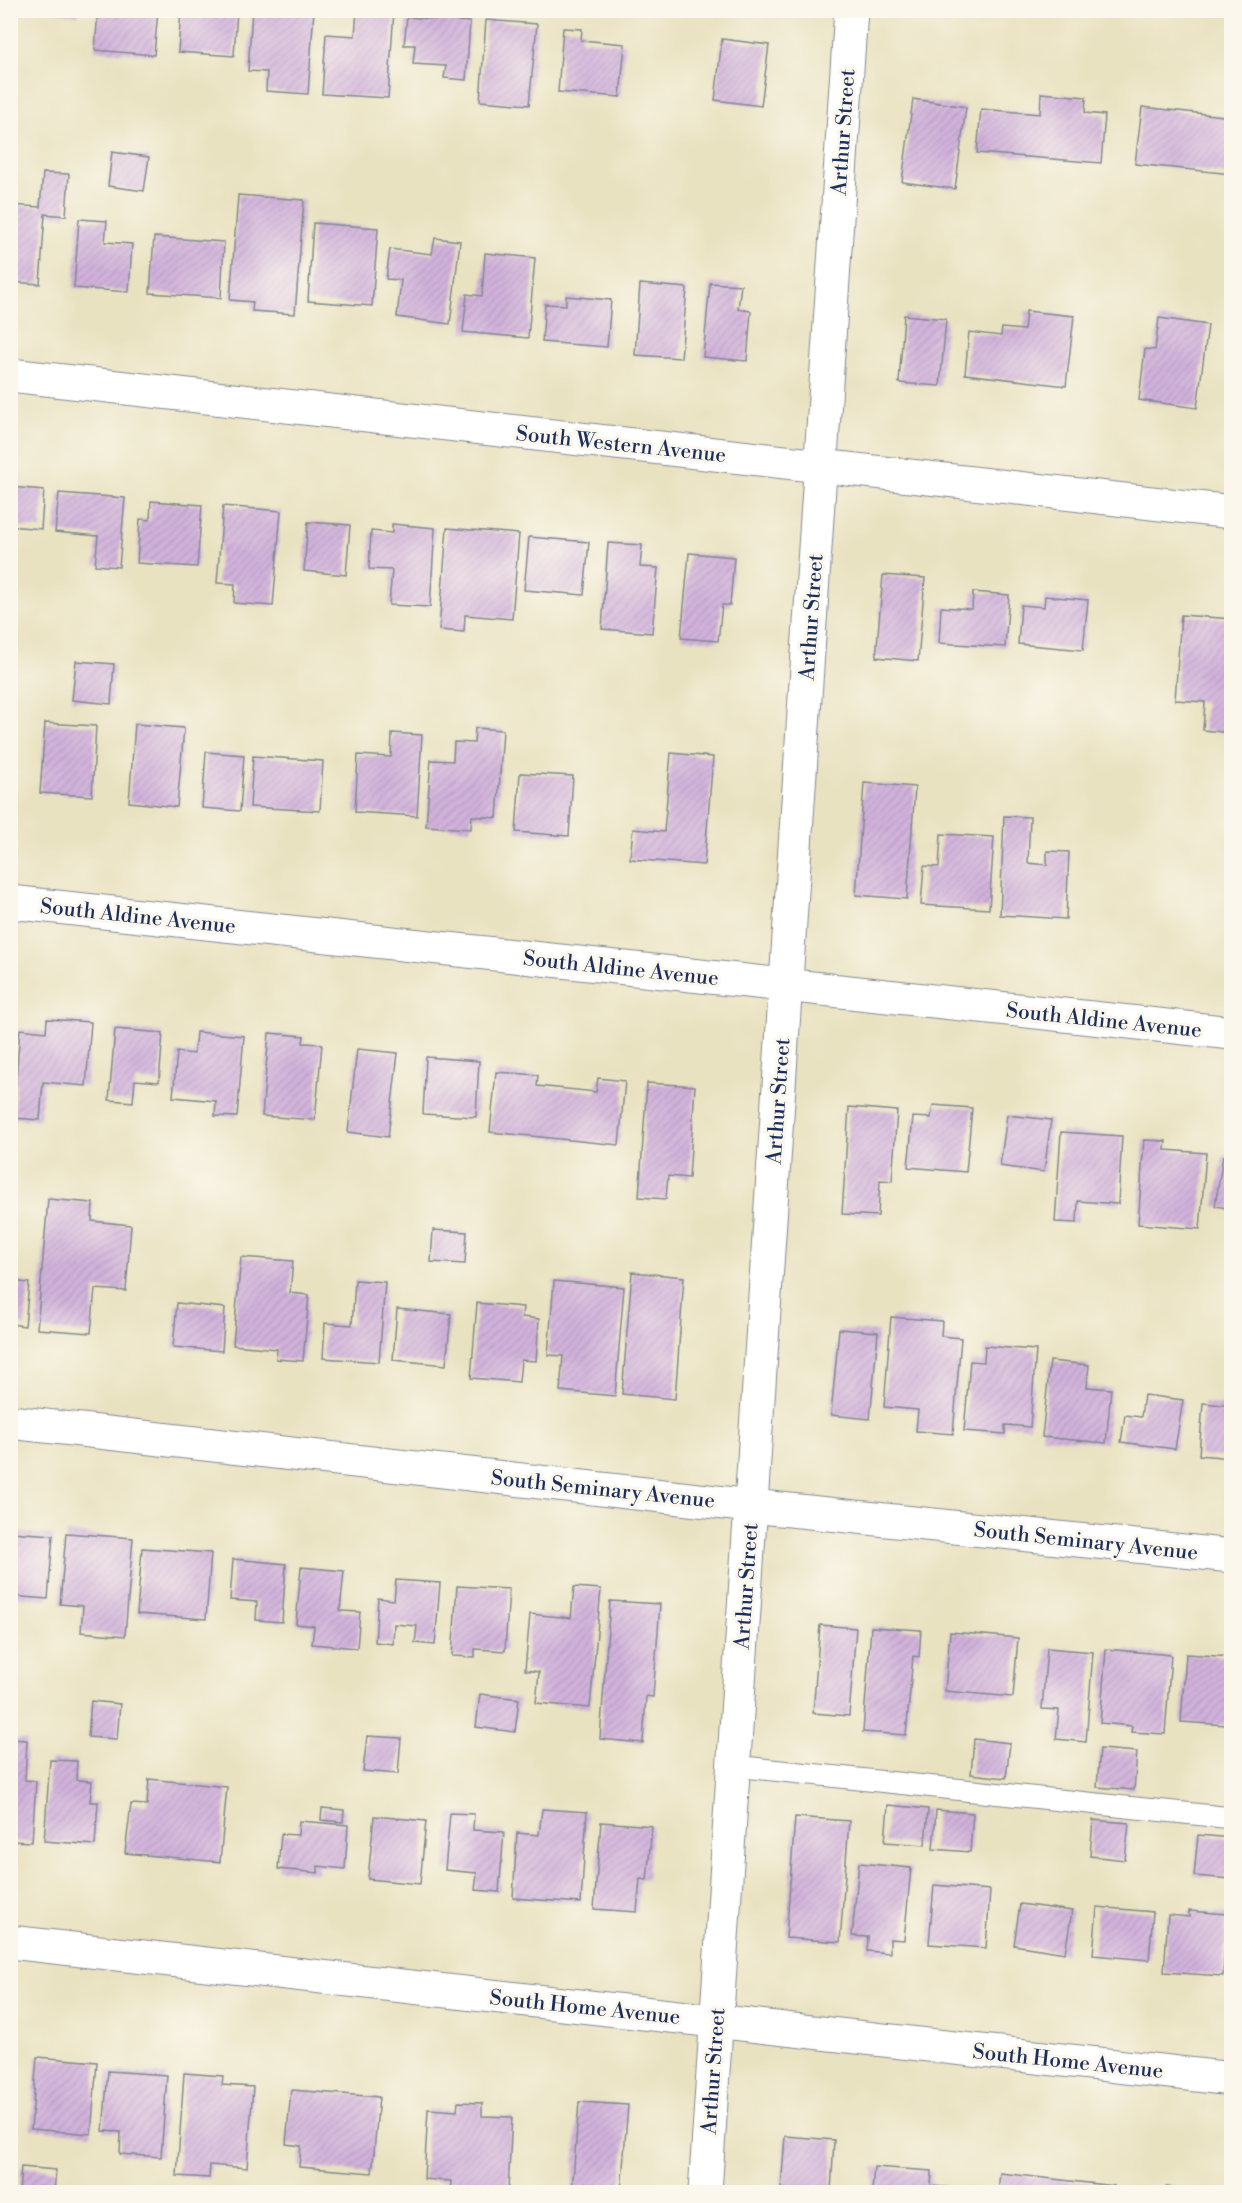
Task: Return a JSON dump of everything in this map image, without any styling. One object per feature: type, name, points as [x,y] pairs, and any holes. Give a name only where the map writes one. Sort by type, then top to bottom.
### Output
[{"type":"street","name":"Arthur Street","points":[[705,2193],[851,10]]},
{"type":"street","name":"South Western Avenue","points":[[10,375],[1232,512]]},
{"type":"street","name":"South Aldine Avenue","points":[[10,902],[1232,1033]]},
{"type":"street","name":"South Seminary Avenue","points":[[10,1422],[751,1506],[1232,1556]]},
{"type":"street","name":"South Home Avenue","points":[[10,1942],[1232,2079]]},
{"type":"lane","points":[[734,1766],[1232,1818]]},
{"type":"building","points":[[43,10],[78,10],[78,15]]},
{"type":"building","points":[[98,10],[158,10],[154,55],[95,50]]},
{"type":"building","points":[[181,10],[237,10],[234,56],[178,52]]},
{"type":"building","points":[[252,10],[314,10],[308,94],[266,91],[267,72],[248,71]]},
{"type":"building","points":[[357,10],[394,10],[388,98],[322,94],[326,34],[355,36]]},
{"type":"building","points":[[407,17],[470,22],[466,80],[444,78],[446,66],[413,64],[415,45],[404,45]]},
{"type":"building","points":[[486,20],[537,24],[529,105],[480,101]]},
{"type":"building","points":[[563,28],[582,29],[581,40],[625,44],[620,97],[558,92]]},
{"type":"building","points":[[722,39],[769,45],[761,106],[715,100]]},
{"type":"building","points":[[1041,93],[1086,97],[1085,113],[1105,115],[1101,163],[977,153],[981,109],[1040,114]]},
{"type":"building","points":[[913,99],[966,107],[955,189],[902,182]]},
{"type":"building","points":[[1142,107],[1232,117],[1232,174],[1135,164]]},
{"type":"building","points":[[112,152],[149,157],[144,191],[108,186]]},
{"type":"building","points":[[43,173],[69,174],[66,216],[45,214],[40,284],[10,282],[10,205],[40,207]]},
{"type":"building","points":[[238,195],[304,200],[295,314],[252,311],[253,302],[230,300]]},
{"type":"building","points":[[79,219],[107,221],[105,242],[132,244],[129,292],[74,288]]},
{"type":"building","points":[[313,223],[378,228],[372,306],[308,301]]},
{"type":"building","points":[[154,237],[224,242],[221,298],[150,293]]},
{"type":"building","points":[[435,238],[460,241],[450,324],[397,317],[401,280],[386,279],[390,249],[432,254]]},
{"type":"building","points":[[485,253],[535,258],[528,338],[463,332],[467,294],[482,296]]},
{"type":"building","points":[[710,283],[741,285],[738,309],[751,311],[747,361],[703,357]]},
{"type":"building","points":[[640,284],[687,288],[681,358],[635,355]]},
{"type":"building","points":[[566,296],[611,300],[607,347],[542,342],[545,304],[566,305]]},
{"type":"building","points":[[1026,311],[1074,316],[1066,386],[965,374],[969,332],[1001,336],[1002,328],[1024,330]]},
{"type":"building","points":[[904,315],[946,319],[940,386],[899,383]]},
{"type":"building","points":[[1159,318],[1208,325],[1197,408],[1139,400],[1145,349],[1155,350]]},
{"type":"building","points":[[10,487],[44,490],[41,529],[10,526]]},
{"type":"building","points":[[59,493],[125,498],[119,567],[95,565],[98,536],[55,532]]},
{"type":"building","points":[[151,501],[202,505],[197,567],[137,563],[140,519],[150,520]]},
{"type":"building","points":[[223,506],[281,511],[273,606],[234,603],[235,584],[217,583]]},
{"type":"building","points":[[308,522],[350,525],[346,575],[304,571]]},
{"type":"building","points":[[392,524],[435,528],[430,607],[389,605],[392,570],[369,569],[371,531],[392,533]]},
{"type":"building","points":[[447,528],[519,534],[512,619],[465,615],[464,632],[439,630]]},
{"type":"building","points":[[529,537],[589,542],[584,595],[524,590]]},
{"type":"building","points":[[608,543],[642,545],[640,567],[658,568],[652,633],[602,629]]},
{"type":"building","points":[[689,553],[734,557],[730,605],[722,605],[718,641],[681,638]]},
{"type":"building","points":[[883,575],[925,578],[918,661],[876,657]]},
{"type":"building","points":[[973,592],[1009,595],[1005,647],[939,643],[941,607],[972,609]]},
{"type":"building","points":[[1045,596],[1088,600],[1083,650],[1018,644],[1021,605],[1044,607]]},
{"type":"building","points":[[1181,615],[1232,619],[1232,733],[1203,730],[1205,702],[1175,700]]},
{"type":"building","points":[[76,661],[114,664],[111,704],[72,700]]},
{"type":"building","points":[[45,723],[96,726],[92,796],[40,793]]},
{"type":"building","points":[[135,724],[184,728],[177,807],[129,802]]},
{"type":"building","points":[[475,728],[503,730],[497,818],[472,816],[471,829],[426,826],[431,760],[453,761],[454,742],[474,743]]},
{"type":"building","points":[[392,733],[422,735],[417,816],[355,812],[358,755],[391,757]]},
{"type":"building","points":[[206,752],[244,755],[240,811],[202,808]]},
{"type":"building","points":[[671,753],[713,757],[704,865],[630,859],[633,829],[664,832]]},
{"type":"building","points":[[253,756],[323,761],[320,811],[250,807]]},
{"type":"building","points":[[520,773],[573,776],[569,836],[516,832]]},
{"type":"building","points":[[864,783],[915,787],[907,899],[856,895]]},
{"type":"building","points":[[1004,816],[1030,817],[1028,863],[1047,865],[1047,851],[1069,852],[1066,919],[1000,915]]},
{"type":"building","points":[[941,834],[994,837],[989,909],[921,905],[924,866],[939,867]]},
{"type":"building","points":[[47,1019],[91,1022],[86,1086],[43,1082],[40,1120],[13,1118],[20,1029],[46,1032]]},
{"type":"building","points":[[115,1029],[163,1033],[159,1082],[135,1080],[133,1102],[109,1100]]},
{"type":"building","points":[[196,1032],[244,1036],[237,1117],[215,1116],[216,1101],[173,1097],[177,1052],[194,1054]]},
{"type":"building","points":[[269,1033],[304,1036],[303,1043],[322,1044],[315,1120],[262,1116]]},
{"type":"building","points":[[357,1049],[398,1053],[388,1137],[348,1132]]},
{"type":"building","points":[[426,1057],[479,1061],[476,1117],[423,1114]]},
{"type":"building","points":[[496,1072],[538,1075],[537,1086],[596,1092],[598,1078],[625,1081],[619,1145],[490,1132]]},
{"type":"building","points":[[647,1083],[695,1086],[689,1178],[668,1176],[666,1199],[639,1197]]},
{"type":"building","points":[[933,1105],[972,1108],[966,1172],[908,1167],[913,1117],[931,1118]]},
{"type":"building","points":[[849,1107],[897,1111],[892,1181],[880,1180],[878,1216],[842,1214]]},
{"type":"building","points":[[1007,1115],[1051,1120],[1044,1172],[1000,1166]]},
{"type":"building","points":[[1061,1132],[1122,1136],[1118,1204],[1078,1201],[1077,1223],[1055,1222]]},
{"type":"building","points":[[1144,1140],[1166,1141],[1165,1150],[1206,1153],[1200,1229],[1138,1224]]},
{"type":"building","points":[[1223,1156],[1232,1157],[1232,1209],[1215,1206]]},
{"type":"building","points":[[48,1199],[93,1203],[92,1221],[131,1225],[126,1291],[95,1289],[91,1333],[37,1329]]},
{"type":"building","points":[[433,1230],[467,1232],[465,1264],[431,1262]]},
{"type":"building","points":[[241,1257],[293,1261],[290,1293],[309,1295],[303,1361],[276,1359],[277,1349],[233,1345]]},
{"type":"building","points":[[632,1272],[684,1277],[675,1399],[622,1394]]},
{"type":"building","points":[[355,1280],[385,1282],[379,1362],[323,1358],[325,1323],[352,1325]]},
{"type":"building","points":[[10,1281],[29,1283],[25,1326],[10,1324]]},
{"type":"building","points":[[554,1281],[624,1287],[615,1396],[560,1391],[563,1356],[548,1355]]},
{"type":"building","points":[[177,1303],[225,1308],[222,1351],[173,1347]]},
{"type":"building","points":[[477,1303],[523,1307],[522,1317],[539,1319],[536,1361],[521,1360],[519,1382],[471,1378]]},
{"type":"building","points":[[397,1309],[451,1314],[446,1365],[393,1360]]},
{"type":"building","points":[[891,1317],[942,1321],[941,1336],[961,1338],[953,1434],[916,1431],[918,1410],[884,1407]]},
{"type":"building","points":[[839,1329],[878,1332],[870,1419],[831,1415]]},
{"type":"building","points":[[985,1346],[1036,1350],[1030,1427],[1005,1425],[1005,1434],[964,1431],[970,1361],[984,1362]]},
{"type":"building","points":[[1050,1361],[1089,1365],[1087,1387],[1111,1389],[1106,1443],[1042,1437]]},
{"type":"building","points":[[1144,1395],[1183,1400],[1175,1449],[1121,1442],[1125,1415],[1141,1417]]},
{"type":"building","points":[[1203,1403],[1232,1406],[1232,1458],[1199,1455]]},
{"type":"building","points":[[10,1532],[53,1535],[48,1599],[10,1596]]},
{"type":"building","points":[[66,1533],[133,1538],[125,1636],[81,1632],[83,1606],[60,1604]]},
{"type":"building","points":[[142,1548],[211,1553],[206,1619],[137,1614]]},
{"type":"building","points":[[233,1559],[286,1564],[282,1622],[256,1620],[257,1602],[230,1600]]},
{"type":"building","points":[[301,1567],[344,1571],[340,1611],[360,1612],[357,1648],[312,1644],[314,1626],[296,1624]]},
{"type":"building","points":[[396,1580],[440,1583],[435,1645],[415,1643],[417,1626],[394,1624],[393,1644],[375,1642],[378,1598],[394,1600]]},
{"type":"building","points":[[457,1586],[509,1589],[505,1651],[475,1649],[475,1657],[452,1656]]},
{"type":"building","points":[[574,1587],[601,1589],[590,1708],[536,1703],[539,1672],[525,1670],[530,1614],[571,1618]]},
{"type":"building","points":[[610,1601],[660,1604],[653,1697],[646,1696],[643,1743],[600,1739]]},
{"type":"building","points":[[820,1625],[856,1628],[849,1716],[813,1713]]},
{"type":"building","points":[[871,1627],[921,1630],[919,1657],[913,1656],[906,1735],[863,1732]]},
{"type":"building","points":[[950,1632],[1018,1638],[1013,1697],[945,1691]]},
{"type":"building","points":[[1047,1648],[1093,1652],[1086,1742],[1056,1739],[1059,1710],[1042,1709]]},
{"type":"building","points":[[1106,1649],[1171,1655],[1165,1734],[1131,1732],[1132,1726],[1100,1723]]},
{"type":"building","points":[[1186,1654],[1232,1657],[1232,1688],[1229,1688],[1226,1725],[1181,1722]]},
{"type":"building","points":[[480,1694],[519,1699],[515,1732],[476,1727]]},
{"type":"building","points":[[91,1701],[120,1704],[117,1739],[88,1737]]},
{"type":"building","points":[[367,1736],[401,1738],[398,1774],[363,1771]]},
{"type":"building","points":[[10,1739],[27,1740],[25,1780],[36,1781],[32,1842],[10,1841]]},
{"type":"building","points":[[974,1739],[1010,1743],[1006,1778],[971,1774]]},
{"type":"building","points":[[1100,1749],[1137,1752],[1134,1790],[1097,1787]]},
{"type":"building","points":[[50,1760],[77,1761],[76,1780],[92,1781],[90,1802],[98,1802],[95,1845],[44,1841]]},
{"type":"building","points":[[149,1779],[227,1787],[220,1862],[125,1853],[131,1804],[147,1805]]},
{"type":"building","points":[[888,1805],[928,1809],[925,1845],[885,1842]]},
{"type":"building","points":[[322,1808],[344,1810],[343,1822],[321,1820]]},
{"type":"building","points":[[542,1809],[587,1812],[581,1903],[513,1898],[517,1833],[539,1835]]},
{"type":"building","points":[[936,1810],[973,1813],[970,1852],[933,1849]]},
{"type":"building","points":[[450,1813],[474,1814],[473,1830],[504,1832],[499,1892],[475,1890],[477,1873],[445,1870]]},
{"type":"building","points":[[374,1816],[426,1821],[420,1884],[368,1879]]},
{"type":"building","points":[[795,1817],[849,1821],[840,1942],[786,1938]]},
{"type":"building","points":[[1093,1820],[1129,1823],[1125,1860],[1090,1856]]},
{"type":"building","points":[[299,1821],[348,1825],[345,1869],[318,1866],[318,1873],[278,1869],[281,1834],[298,1835]]},
{"type":"building","points":[[601,1822],[652,1826],[647,1880],[640,1879],[637,1912],[594,1909]]},
{"type":"building","points":[[1198,1835],[1232,1838],[1232,1879],[1194,1876]]},
{"type":"building","points":[[859,1863],[911,1868],[904,1940],[890,1939],[890,1953],[867,1951],[868,1937],[852,1936]]},
{"type":"building","points":[[934,1885],[990,1890],[986,1948],[929,1944]]},
{"type":"building","points":[[1020,1904],[1072,1911],[1065,1953],[1014,1945]]},
{"type":"building","points":[[1097,1907],[1153,1912],[1149,1960],[1093,1955]]},
{"type":"building","points":[[1189,1911],[1227,1914],[1223,1976],[1164,1972],[1168,1915],[1189,1917]]},
{"type":"building","points":[[10,2052],[19,2052],[12,2130],[10,2130]]},
{"type":"building","points":[[37,2057],[97,2062],[91,2134],[31,2129]]},
{"type":"building","points":[[108,2071],[167,2075],[161,2157],[120,2154],[121,2132],[103,2131]]},
{"type":"building","points":[[184,2073],[223,2076],[222,2085],[253,2087],[247,2168],[210,2165],[209,2178],[177,2176]]},
{"type":"building","points":[[291,2090],[379,2097],[372,2173],[299,2167],[301,2146],[286,2144]]},
{"type":"building","points":[[458,2102],[482,2103],[482,2116],[512,2117],[508,2189],[492,2189],[492,2192],[450,2192],[451,2181],[424,2179],[428,2109],[457,2111]]},
{"type":"building","points":[[579,2102],[628,2105],[621,2192],[572,2192]]},
{"type":"building","points":[[785,2136],[834,2140],[831,2192],[792,2192],[792,2190],[781,2189]]},
{"type":"building","points":[[21,2167],[56,2170],[54,2192],[19,2192]]},
{"type":"building","points":[[874,2167],[932,2171],[931,2186],[970,2189],[969,2192],[872,2192]]},
{"type":"building","points":[[1000,2173],[1114,2186],[1113,2192],[998,2192]]},
{"type":"building","points":[[1166,2187],[1201,2191],[1201,2192],[1165,2192]]}]
